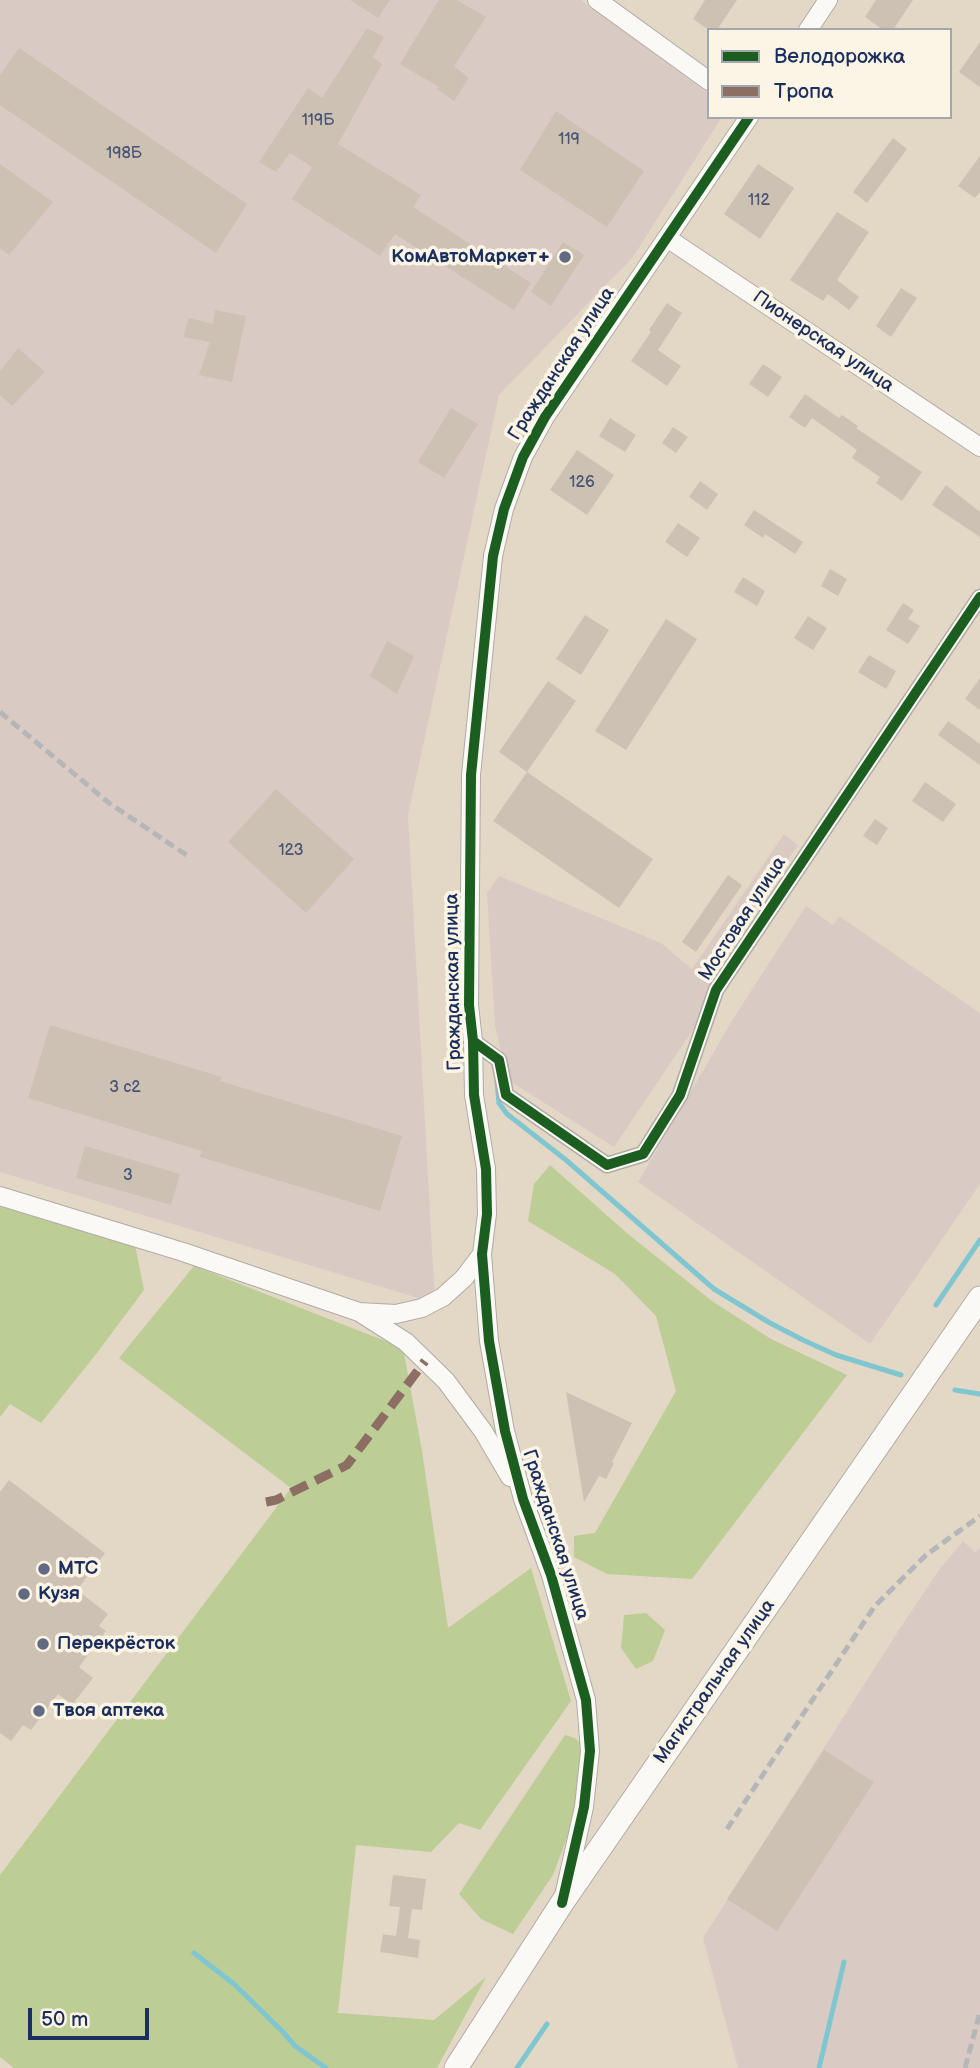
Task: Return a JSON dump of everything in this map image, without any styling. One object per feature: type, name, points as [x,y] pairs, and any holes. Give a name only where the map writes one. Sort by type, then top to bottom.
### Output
[{"type":"main road","name":"Магистральная улица","points":[[456,2068],[562,1903],[980,1299]]},
{"type":"street","points":[[597,0],[707,80]]},
{"type":"street","points":[[809,28],[828,0]]},
{"type":"street","name":"Гражданская улица","points":[[562,1903],[584,1807],[590,1751],[586,1700],[551,1575],[523,1499],[505,1431],[489,1341],[482,1254],[487,1214],[486,1168],[474,1095],[473,1041],[468,1005],[471,775],[494,556],[504,509],[523,457],[545,418],[748,119]]},
{"type":"street","name":"Пионерская улица","points":[[667,237],[980,447]]},
{"type":"street","name":"Мостовая улица","points":[[473,1041],[499,1060],[506,1095],[607,1165],[643,1154],[680,1095],[716,990],[980,597]]},
{"type":"street","points":[[0,1196],[183,1252],[359,1312],[406,1342],[446,1381],[483,1431],[523,1499]]},
{"type":"street","points":[[359,1312],[396,1314],[422,1308],[443,1297],[464,1278],[482,1254]]},
{"type":"shaded area","points":[[0,0],[581,0],[707,93],[707,119],[721,119],[633,257],[499,395],[408,815],[435,1303],[0,1172]]},
{"type":"shaded area","points":[[784,834],[798,845],[715,968],[707,1009],[614,1147],[508,1080],[495,1026],[487,893],[499,876],[661,943],[692,969]]},
{"type":"shaded area","points":[[806,906],[833,925],[839,916],[980,1013],[980,1184],[870,1344],[638,1182],[733,1019]]},
{"type":"shaded area","points":[[963,1541],[975,1552],[980,1548],[980,2068],[738,2068],[703,1938],[900,1628],[939,1570]]},
{"type":"green space","points":[[550,1165],[628,1234],[712,1301],[771,1339],[847,1375],[692,1579],[607,1574],[574,1557],[574,1536],[595,1533],[676,1391],[656,1316],[615,1274],[528,1221],[534,1184]]},
{"type":"green space","points":[[0,1206],[135,1245],[144,1290],[41,1423],[10,1404],[0,1417]]},
{"type":"green space","points":[[194,1266],[403,1348],[422,1451],[448,1628],[531,1568],[571,1701],[480,1830],[459,1823],[431,1852],[356,1845],[338,2013],[434,2020],[486,1977],[437,2068],[14,2068],[0,2057],[0,1875],[291,1488],[119,1358]]},
{"type":"green space","points":[[646,1613],[665,1630],[653,1661],[636,1669],[621,1648],[624,1615]]},
{"type":"green space","points":[[565,1735],[575,1738],[584,1747],[576,1813],[553,1875],[513,1934],[481,1919],[459,1894]]},
{"type":"building","points":[[350,0],[390,0],[378,18]]},
{"type":"building","points":[[439,0],[457,0],[486,17],[454,66],[469,78],[454,101],[437,89],[439,87],[400,64]]},
{"type":"building","points":[[705,0],[737,0],[718,28],[707,29],[693,19]]},
{"type":"building","points":[[876,0],[913,0],[894,28],[880,28],[865,17]]},
{"type":"building","points":[[367,28],[384,37],[373,57],[382,64],[338,144],[421,195],[413,207],[531,283],[514,310],[395,234],[380,256],[292,199],[312,167],[290,153],[276,172],[259,162],[308,88],[322,98]]},
{"type":"building","points":[[980,42],[980,87],[959,72]]},
{"type":"building","points":[[19,48],[247,204],[216,253],[0,105],[0,75]]},
{"type":"building","points":[[556,111],[644,171],[607,227],[520,170]]},
{"type":"building","points":[[893,138],[907,149],[867,203],[853,192]]},
{"type":"building","points":[[980,156],[980,192],[975,198],[958,186]]},
{"type":"building","points":[[0,164],[53,202],[9,255],[0,248]]},
{"type":"building","points":[[758,164],[794,188],[760,239],[724,214]]},
{"type":"building","points":[[837,212],[869,232],[837,280],[859,297],[849,310],[828,294],[823,301],[790,280]]},
{"type":"building","points":[[563,242],[584,255],[551,306],[531,292]]},
{"type":"building","points":[[901,288],[917,298],[891,337],[876,326]]},
{"type":"building","points":[[667,303],[682,313],[658,350],[681,366],[667,386],[631,361]]},
{"type":"building","points":[[215,310],[246,316],[232,382],[199,375],[210,342],[183,337],[189,318],[213,324]]},
{"type":"building","points":[[18,348],[45,372],[12,406],[0,395],[0,371]]},
{"type":"building","points":[[763,364],[782,377],[768,397],[749,384]]},
{"type":"building","points":[[805,394],[839,418],[842,415],[858,426],[856,428],[922,472],[902,501],[876,483],[880,477],[852,458],[857,450],[812,418],[805,428],[789,417]]},
{"type":"building","points":[[451,408],[478,424],[444,478],[418,462]]},
{"type":"building","points":[[610,418],[636,435],[625,452],[599,436]]},
{"type":"building","points":[[673,427],[688,437],[676,453],[662,443]]},
{"type":"building","points":[[577,450],[614,475],[587,515],[550,490]]},
{"type":"building","points":[[700,481],[718,494],[707,510],[689,497]]},
{"type":"building","points":[[946,485],[980,512],[980,537],[932,505]]},
{"type":"building","points":[[754,510],[803,542],[795,554],[765,534],[763,538],[744,525]]},
{"type":"building","points":[[678,523],[700,538],[687,557],[665,542]]},
{"type":"building","points":[[830,569],[847,579],[838,596],[821,586]]},
{"type":"building","points":[[743,577],[765,591],[757,606],[734,592]]},
{"type":"building","points":[[903,603],[914,610],[908,619],[920,626],[908,644],[886,630]]},
{"type":"building","points":[[585,615],[609,630],[581,675],[556,659]]},
{"type":"building","points":[[808,616],[827,628],[813,650],[794,638]]},
{"type":"building","points":[[666,619],[697,639],[626,750],[595,731]]},
{"type":"building","points":[[387,641],[414,656],[397,694],[370,676]]},
{"type":"building","points":[[869,655],[896,671],[886,689],[858,672]]},
{"type":"building","points":[[980,678],[980,710],[965,699]]},
{"type":"building","points":[[548,681],[576,701],[527,772],[499,752]]},
{"type":"building","points":[[948,721],[980,744],[980,765],[938,735]]},
{"type":"building","points":[[527,772],[653,859],[619,908],[493,821]]},
{"type":"building","points":[[925,782],[956,804],[943,822],[912,801]]},
{"type":"building","points":[[276,789],[354,859],[306,913],[228,842]]},
{"type":"building","points":[[875,819],[888,828],[877,845],[863,836]]},
{"type":"building","points":[[728,875],[742,885],[696,952],[682,942]]},
{"type":"building","points":[[50,1025],[222,1077],[220,1081],[402,1136],[380,1211],[200,1157],[202,1151],[28,1098]]},
{"type":"building","points":[[85,1146],[180,1174],[171,1205],[76,1178]]},
{"type":"building","points":[[566,1392],[632,1423],[606,1479],[599,1476],[584,1502]]},
{"type":"building","name":"Перекрёсток","points":[[9,1480],[105,1553],[77,1590],[108,1614],[99,1626],[106,1631],[79,1667],[93,1678],[72,1705],[58,1694],[31,1730],[23,1725],[11,1741],[0,1733],[0,1492]]},
{"type":"building","points":[[824,1750],[874,1782],[777,1931],[727,1899]]},
{"type":"building","points":[[393,1875],[426,1879],[422,1910],[412,1909],[408,1938],[420,1940],[418,1958],[380,1952],[383,1934],[396,1936],[400,1907],[389,1906]]},
{"type":"waterway","points":[[497,1082],[499,1103],[507,1114],[566,1160],[714,1289],[803,1340],[836,1355],[901,1375]]},
{"type":"waterway","points":[[936,1305],[980,1240]]},
{"type":"waterway","points":[[955,1390],[980,1394]]},
{"type":"waterway","points":[[194,1953],[234,1984],[295,2046],[326,2068]]},
{"type":"waterway","points":[[819,2068],[844,1962]]},
{"type":"waterway","points":[[517,2068],[547,2024]]},
{"type":"railway","points":[[0,712],[109,803],[188,856]]},
{"type":"railway","points":[[727,1829],[874,1607],[926,1555],[980,1516]]},
{"type":"railway","points":[[965,2068],[980,2012]]},
{"type":"marked path","points":[[266,1502],[276,1500],[347,1465],[425,1361]]},
{"type":"cycle path","points":[[562,1903],[584,1807],[590,1751],[586,1700],[551,1575],[523,1499],[505,1431],[489,1341],[482,1254],[487,1214],[486,1169],[474,1095],[469,1005],[471,775],[493,556],[504,509],[523,457],[545,417],[748,119]]},
{"type":"cycle path","points":[[473,1041],[499,1060],[506,1095],[607,1165],[643,1154],[680,1095],[716,990],[980,597]]},
{"type":"place","name":"КомАвтоМаркет+","points":[[565,257]]},
{"type":"place","name":"МТС","points":[[44,1569]]},
{"type":"place","name":"Кузя","points":[[24,1594]]},
{"type":"place","name":"Перекрёсток","points":[[43,1644]]},
{"type":"place","name":"Твоя аптека","points":[[39,1711]]}]
